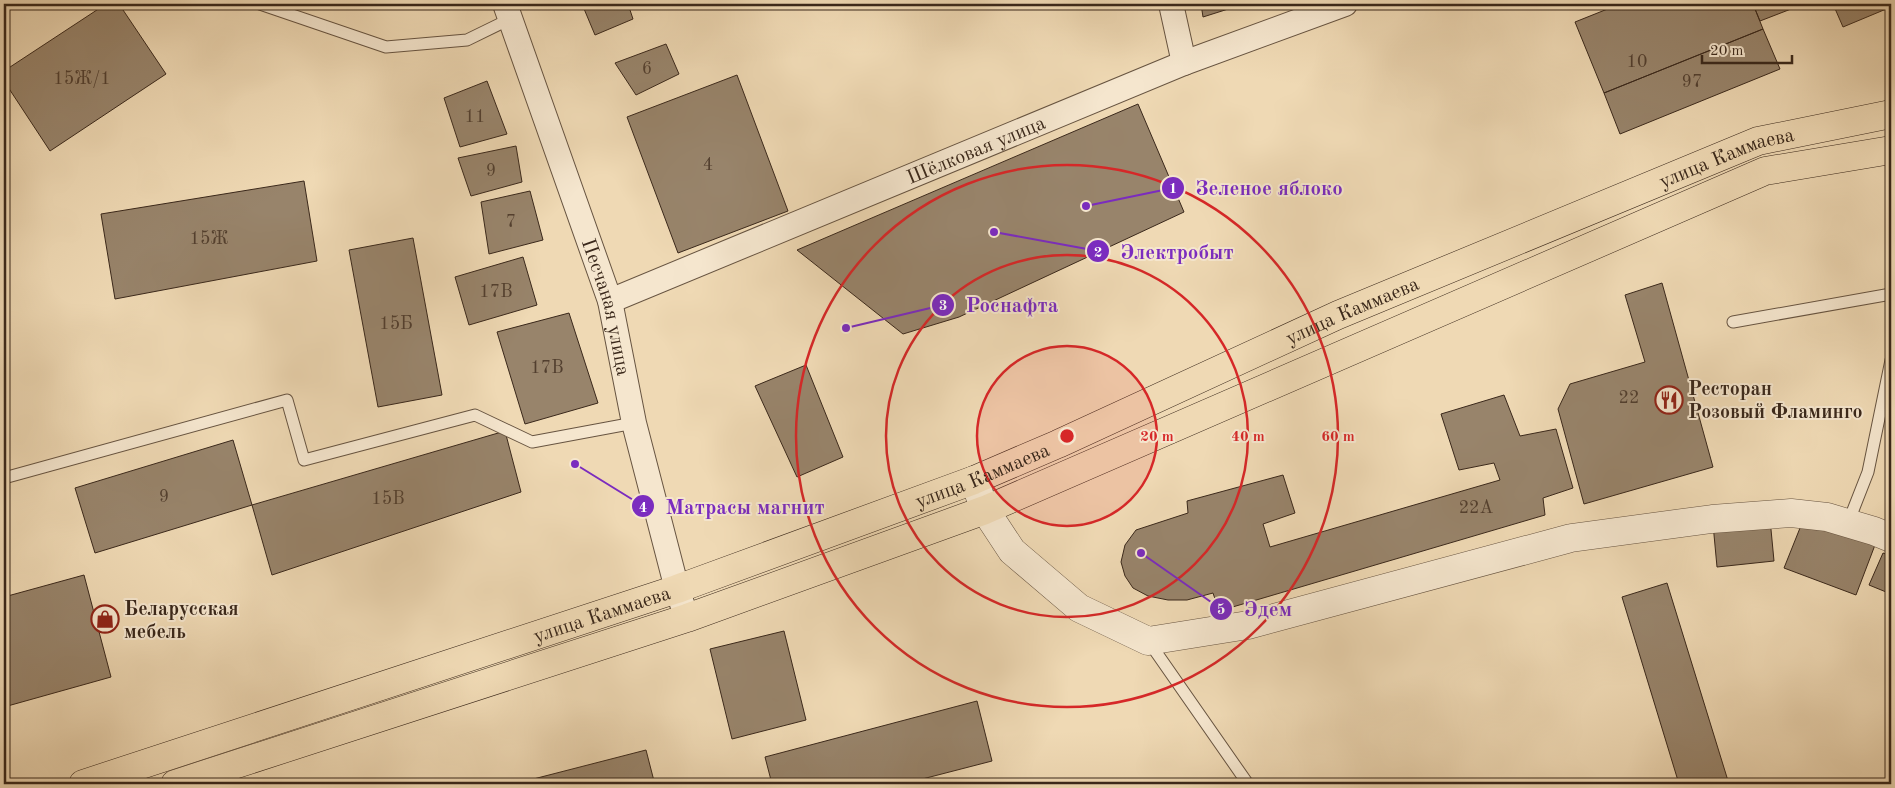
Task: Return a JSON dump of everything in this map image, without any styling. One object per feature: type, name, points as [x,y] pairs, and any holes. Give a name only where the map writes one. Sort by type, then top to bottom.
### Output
[{"type":"main road","name":"улица Каммаева","points":[[83,784],[677,589],[974,480],[1058,444],[1338,315],[1758,141],[1891,114]]},
{"type":"main road","name":"улица Каммаева","points":[[175,784],[687,618],[985,510],[1765,171],[1891,150]]},
{"type":"street","points":[[1171,4],[1184,63]]},
{"type":"street","name":"Шёлковая улица","points":[[610,301],[1184,63],[1345,4]]},
{"type":"street","name":"Песчаная улица","points":[[507,11],[610,301],[634,423],[677,589],[687,618]]},
{"type":"street","points":[[974,480],[985,510],[1012,551],[1079,608],[1148,640],[1248,625],[1571,538],[1712,519],[1791,514],[1827,517],[1891,538]]},
{"type":"lane","points":[[260,4],[386,47],[467,40],[507,11]]},
{"type":"lane","points":[[1733,322],[1891,294]]},
{"type":"lane","points":[[1848,523],[1868,472],[1891,360]]},
{"type":"lane","points":[[4,478],[287,400],[304,460],[475,415],[532,442],[634,423]]},
{"type":"lane","points":[[1148,640],[1248,784]]},
{"type":"building","points":[[106,4],[119,4],[166,74],[50,151],[4,81],[4,71]]},
{"type":"building","points":[[582,4],[628,4],[633,19],[595,35]]},
{"type":"building","points":[[1201,4],[1244,4],[1203,17]]},
{"type":"building","points":[[1620,4],[1753,4],[1763,29],[1604,93],[1575,22]]},
{"type":"building","points":[[1753,4],[1804,4],[1760,21]]},
{"type":"building","points":[[1833,4],[1891,4],[1891,7],[1843,27]]},
{"type":"building","points":[[1763,29],[1780,69],[1620,134],[1604,93]]},
{"type":"building","points":[[666,44],[679,74],[636,95],[615,63]]},
{"type":"building","points":[[737,75],[788,211],[678,253],[627,117]]},
{"type":"building","points":[[487,81],[507,134],[460,147],[444,98]]},
{"type":"building","points":[[1138,104],[1184,212],[959,317],[903,334],[797,250]]},
{"type":"building","points":[[516,146],[522,182],[471,196],[458,158]]},
{"type":"building","points":[[304,181],[317,261],[115,299],[101,214]]},
{"type":"building","points":[[530,191],[543,240],[489,254],[481,202]]},
{"type":"building","points":[[413,238],[442,395],[378,407],[349,250]]},
{"type":"building","points":[[523,257],[537,305],[469,325],[455,277]]},
{"type":"building","points":[[1662,283],[1713,467],[1584,504],[1558,409],[1570,384],[1645,362],[1625,295]]},
{"type":"building","points":[[569,313],[598,403],[525,424],[497,332]]},
{"type":"building","points":[[806,365],[843,457],[797,477],[755,386]]},
{"type":"building","points":[[1504,395],[1520,436],[1556,429],[1573,488],[1543,498],[1545,515],[1219,611],[1213,593],[1187,600],[1168,600],[1148,596],[1133,588],[1125,576],[1121,562],[1125,545],[1136,530],[1188,513],[1187,501],[1283,475],[1295,513],[1263,524],[1270,547],[1500,480],[1494,463],[1459,470],[1441,414]]},
{"type":"building","points":[[505,431],[521,492],[272,575],[252,505]]},
{"type":"building","points":[[233,440],[252,505],[95,553],[75,488]]},
{"type":"building","points":[[1804,518],[1875,545],[1856,595],[1784,568]]},
{"type":"building","points":[[1770,519],[1774,561],[1717,567],[1713,524]]},
{"type":"building","points":[[1883,553],[1891,556],[1891,594],[1869,585]]},
{"type":"building","points":[[84,575],[111,677],[4,707],[4,597]]},
{"type":"building","points":[[1667,583],[1729,784],[1679,784],[1622,597]]},
{"type":"building","points":[[784,631],[806,720],[732,739],[710,649]]},
{"type":"building","points":[[977,701],[992,761],[903,784],[772,784],[765,757]]},
{"type":"building","points":[[646,750],[654,781],[643,784],[514,784]]},
{"type":"place","name":"Зеленое яблоко","points":[[1086,206]]},
{"type":"place","name":"Электробыт","points":[[994,232]]},
{"type":"place","name":"Роснафта","points":[[846,328]]},
{"type":"place","name":"Ресторан Розовый Фламинго","points":[[1669,400]]},
{"type":"place","name":"Матрасы магнит","points":[[575,464]]},
{"type":"place","name":"Эдем","points":[[1141,553]]},
{"type":"place","name":"Беларусская мебель","points":[[105,619]]}]
